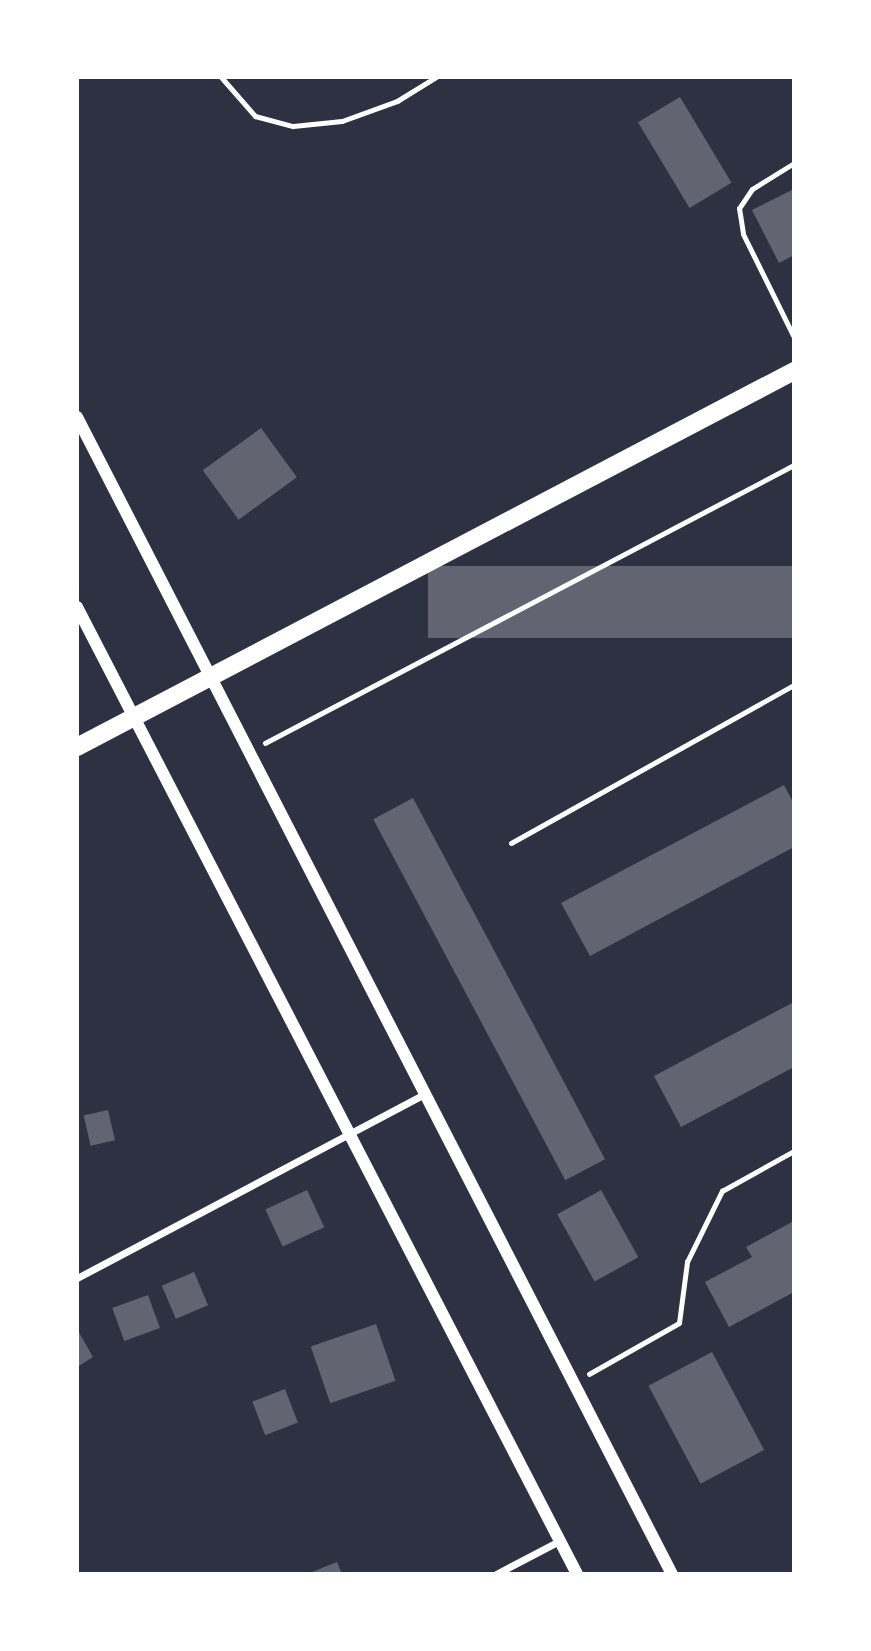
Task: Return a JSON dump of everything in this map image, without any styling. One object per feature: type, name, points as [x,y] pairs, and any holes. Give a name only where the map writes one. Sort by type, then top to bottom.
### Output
[{"type":"main road","points":[[77,747],[794,370]]},
{"type":"street","points":[[77,416],[672,1574]]},
{"type":"street","points":[[77,607],[344,1134],[577,1574]]},
{"type":"street","points":[[77,1278],[344,1134],[425,1094]]},
{"type":"street","points":[[496,1574],[559,1541]]},
{"type":"lane","points":[[221,77],[255,116],[293,126],[342,121],[397,100],[436,77]]},
{"type":"lane","points":[[794,163],[752,189],[739,208],[743,234],[794,338]]},
{"type":"lane","points":[[511,843],[794,685]]},
{"type":"path","points":[[248,752],[794,465]]},
{"type":"path","points":[[573,1383],[679,1322],[687,1262],[722,1191],[794,1151]]},
{"type":"building","points":[[680,97],[732,183],[690,208],[638,122]]},
{"type":"building","points":[[794,189],[794,255],[779,263],[752,210]]},
{"type":"building","points":[[261,428],[297,477],[239,520],[203,470]]},
{"type":"building","points":[[428,566],[794,566],[794,638],[428,638]]},
{"type":"building","points":[[784,785],[794,804],[794,847],[590,956],[561,903]]},
{"type":"building","points":[[413,798],[605,1159],[565,1180],[373,819]]},
{"type":"building","points":[[794,1002],[794,1067],[681,1127],[654,1076]]},
{"type":"building","points":[[108,1110],[115,1140],[91,1146],[84,1116]]},
{"type":"building","points":[[307,1190],[324,1227],[283,1247],[265,1209]]},
{"type":"building","points":[[601,1190],[638,1257],[595,1282],[557,1214]]},
{"type":"building","points":[[794,1221],[794,1292],[729,1327],[705,1282],[752,1257],[746,1247]]},
{"type":"building","points":[[194,1272],[208,1305],[176,1319],[162,1286]]},
{"type":"building","points":[[148,1295],[160,1328],[124,1341],[112,1308]]},
{"type":"building","points":[[376,1324],[396,1381],[330,1403],[311,1346]]},
{"type":"building","points":[[77,1329],[93,1357],[77,1367]]},
{"type":"building","points":[[712,1352],[764,1450],[701,1484],[648,1386]]},
{"type":"building","points":[[285,1389],[298,1423],[265,1435],[252,1402]]},
{"type":"building","points":[[337,1562],[342,1574],[307,1574]]}]
